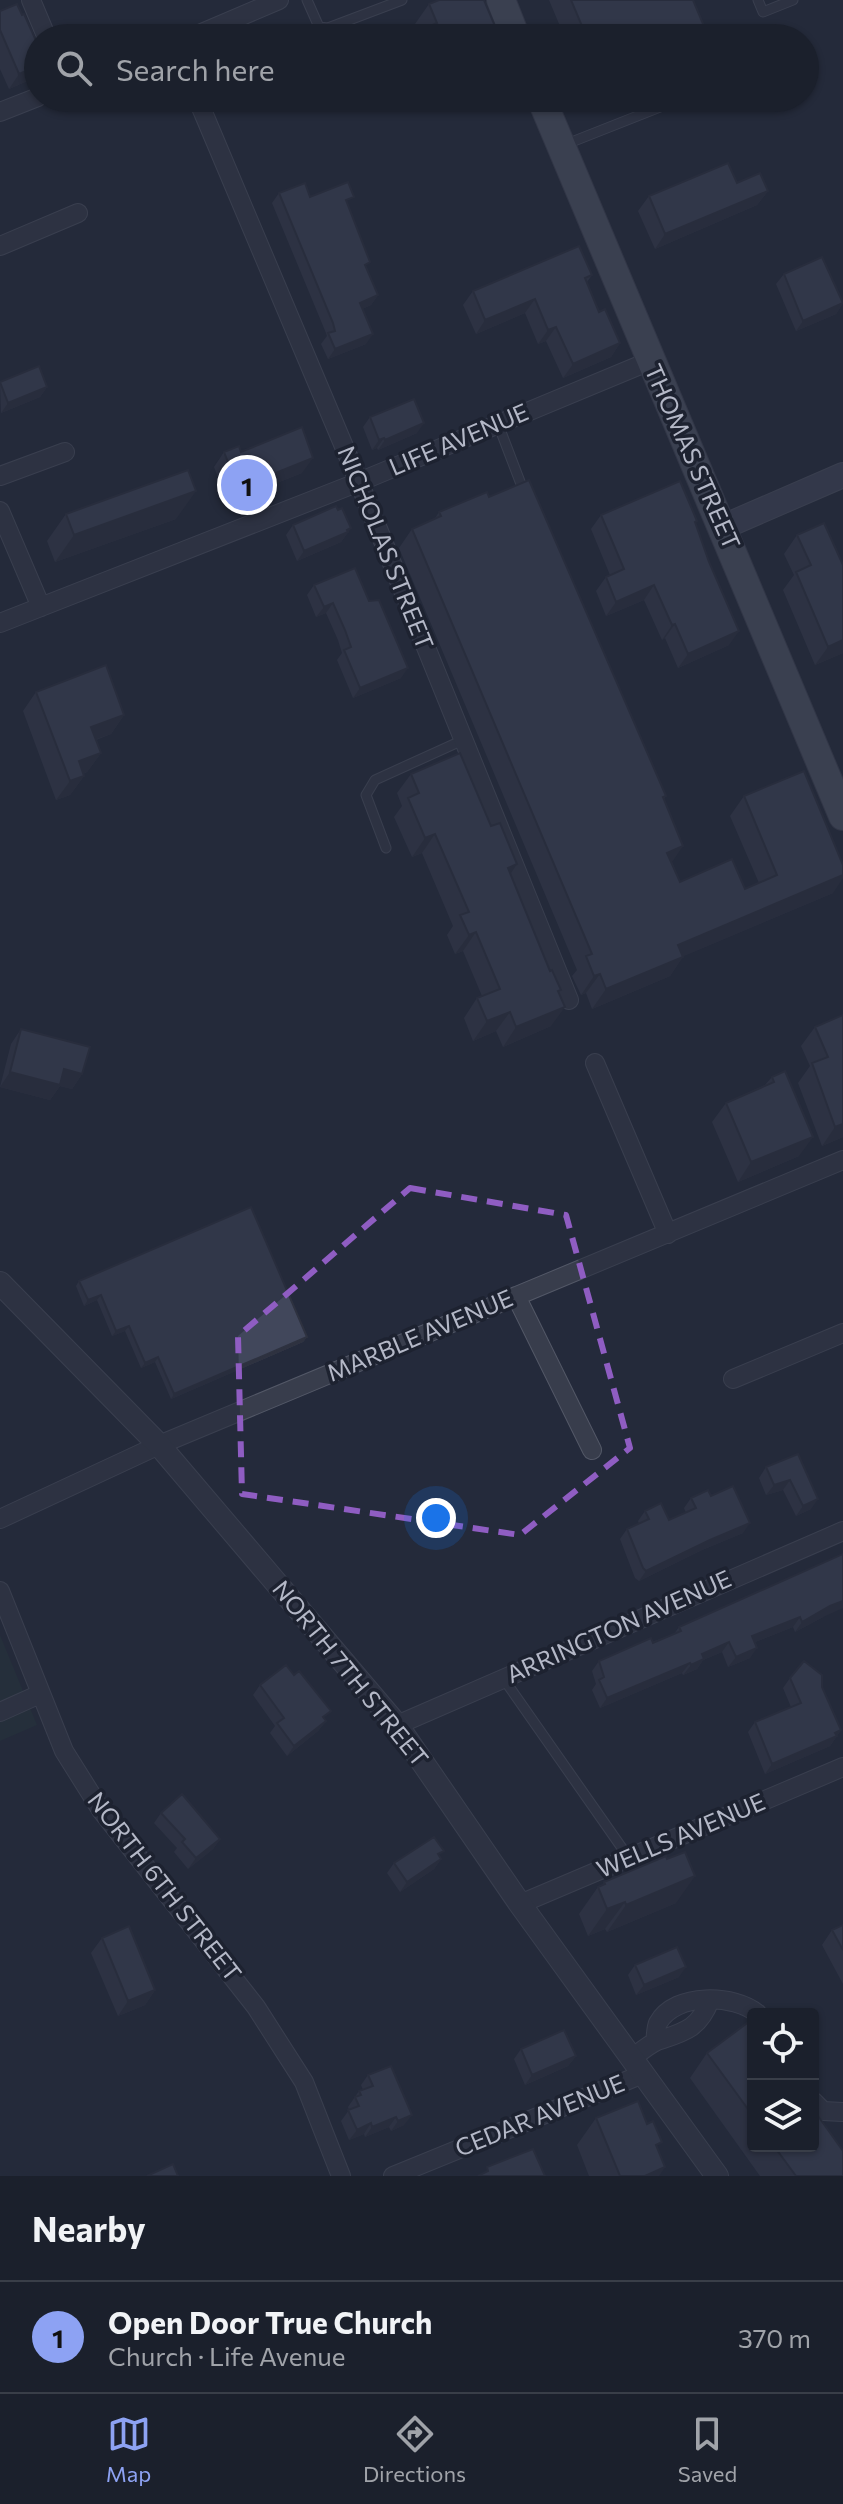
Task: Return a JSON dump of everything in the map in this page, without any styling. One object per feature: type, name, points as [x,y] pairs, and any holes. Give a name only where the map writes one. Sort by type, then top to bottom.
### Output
[{"type":"main road","points":[[501,0],[510,24]]},
{"type":"main road","name":"THOMAS STREET","points":[[547,112],[650,361],[840,802]]},
{"type":"main road","points":[[723,527],[843,475]]},
{"type":"street","points":[[31,0],[41,24]]},
{"type":"street","points":[[223,24],[279,0]]},
{"type":"street","points":[[0,112],[24,103]]},
{"type":"street","name":"NICHOLAS STREET","points":[[203,112],[359,482],[569,1000]]},
{"type":"street","points":[[0,246],[78,213]]},
{"type":"street","name":"LIFE AVENUE","points":[[0,623],[359,482],[650,361]]},
{"type":"street","points":[[0,476],[65,452]]},
{"type":"street","points":[[0,511],[41,607]]},
{"type":"street","points":[[595,1063],[668,1234]]},
{"type":"street","name":"MARBLE AVENUE","points":[[0,1519],[159,1445],[843,1160]]},
{"type":"street","name":"NORTH 7TH STREET","points":[[0,1283],[159,1445],[397,1725],[520,1904],[717,2176]]},
{"type":"street","points":[[516,1296],[592,1450]]},
{"type":"street","points":[[733,1379],[843,1333]]},
{"type":"street","name":"ARRINGTON AVENUE","points":[[397,1725],[843,1531]]},
{"type":"street","name":"NORTH 6TH STREET","points":[[0,1591],[64,1751],[101,1810],[256,2007],[304,2082],[341,2176]]},
{"type":"street","points":[[0,1712],[40,1694]]},
{"type":"street","name":"WELLS AVENUE","points":[[520,1904],[843,1767]]},
{"type":"street","name":"CEDAR AVENUE","points":[[393,2176],[637,2066],[655,2042],[672,2038],[703,2018],[710,2000],[734,2000],[748,2008]]},
{"type":"street","points":[[819,2107],[823,2111],[843,2112]]},
{"type":"lane","points":[[307,0],[318,24]]},
{"type":"lane","points":[[339,24],[402,0]]},
{"type":"lane","points":[[758,0],[763,12],[793,0]]},
{"type":"lane","points":[[561,146],[647,112]]},
{"type":"lane","points":[[498,424],[526,497]]},
{"type":"lane","points":[[386,848],[366,795],[375,780],[463,740]]},
{"type":"lane","points":[[503,1678],[629,1858]]},
{"type":"highlighted area","points":[[410,1188],[566,1215],[630,1448],[520,1535],[242,1494],[238,1336]]},
{"type":"shaded area","points":[[0,1635],[37,1725],[0,1741]]},
{"type":"building","points":[[439,0],[484,0],[494,24],[435,24],[437,23],[429,4]]},
{"type":"building","points":[[571,0],[693,0],[703,24],[581,24]]},
{"type":"building","points":[[17,4],[29,24],[24,24],[24,72],[19,74],[0,30],[0,11]]},
{"type":"building","points":[[728,163],[737,183],[760,173],[768,191],[665,234],[649,196]]},
{"type":"building","points":[[348,182],[354,197],[346,200],[370,262],[365,265],[378,295],[360,303],[373,334],[335,349],[328,333],[335,331],[333,323],[279,193],[305,183],[310,197]]},
{"type":"building","points":[[579,246],[592,275],[585,278],[599,312],[605,309],[620,343],[573,364],[556,327],[548,330],[535,299],[485,320],[473,291]]},
{"type":"building","points":[[822,257],[843,303],[803,321],[784,274]]},
{"type":"building","points":[[39,366],[47,387],[8,403],[0,382]]},
{"type":"building","points":[[414,399],[424,423],[379,440],[370,417]]},
{"type":"building","points":[[302,427],[313,458],[253,482],[256,489],[241,495],[224,452],[239,446],[241,452]]},
{"type":"building","points":[[188,470],[196,491],[74,535],[66,514]]},
{"type":"building","points":[[529,480],[666,796],[663,797],[683,846],[667,853],[680,882],[732,859],[745,889],[777,875],[744,796],[804,771],[843,865],[843,875],[678,945],[683,957],[606,989],[600,974],[594,976],[586,956],[592,954],[412,529],[441,516],[439,512],[487,492],[489,497]]},
{"type":"building","points":[[680,481],[697,521],[709,562],[739,631],[688,654],[654,585],[616,602],[606,577],[624,569],[601,515]]},
{"type":"building","points":[[336,506],[338,510],[342,508],[351,528],[304,551],[293,525]]},
{"type":"building","points":[[824,523],[843,565],[843,640],[828,647],[796,572],[811,565],[797,535]]},
{"type":"building","points":[[355,568],[369,601],[379,600],[408,668],[360,688],[344,650],[351,647],[333,603],[324,607],[314,585]]},
{"type":"building","points":[[106,665],[124,715],[91,727],[101,753],[79,761],[84,776],[70,781],[36,692]]},
{"type":"building","points":[[460,753],[491,826],[500,823],[517,864],[508,868],[550,971],[561,990],[558,991],[565,1007],[516,1027],[510,1012],[487,1021],[477,998],[500,989],[476,932],[469,935],[460,915],[469,912],[435,834],[425,838],[408,798],[419,793],[411,774]]},
{"type":"building","points":[[843,1015],[843,1124],[835,1127],[812,1063],[828,1057],[815,1027]]},
{"type":"building","points":[[21,1029],[90,1047],[82,1074],[64,1069],[60,1085],[10,1072]]},
{"type":"building","points":[[785,1071],[813,1137],[751,1162],[726,1103],[774,1082],[772,1077]]},
{"type":"building","points":[[251,1207],[307,1337],[174,1394],[158,1357],[145,1363],[129,1326],[116,1331],[101,1295],[88,1300],[79,1281]]},
{"type":"building","points":[[798,1454],[818,1499],[803,1506],[790,1480],[774,1485],[766,1467]]},
{"type":"building","points":[[733,1486],[750,1523],[646,1571],[643,1568],[627,1529],[649,1519],[645,1511],[661,1503],[669,1520],[696,1508],[691,1498],[708,1490],[711,1496]]},
{"type":"building","points":[[843,1554],[843,1601],[802,1622],[800,1617],[752,1636],[757,1648],[736,1657],[729,1642],[702,1654],[704,1659],[691,1665],[607,1698],[599,1680],[604,1677],[599,1661],[651,1638],[653,1643],[681,1631],[679,1627]]},
{"type":"building","points":[[804,1661],[822,1675],[822,1687],[841,1730],[835,1733],[837,1736],[772,1764],[755,1722],[801,1703],[790,1678]]},
{"type":"building","points":[[286,1665],[294,1675],[299,1671],[331,1711],[323,1717],[326,1721],[294,1746],[277,1723],[284,1718],[260,1685]]},
{"type":"building","points":[[182,1794],[220,1839],[196,1858],[182,1842],[185,1839],[161,1813]]},
{"type":"building","points":[[434,1837],[444,1851],[438,1854],[441,1859],[407,1882],[394,1863]]},
{"type":"building","points":[[685,1852],[695,1876],[626,1905],[625,1902],[607,1909],[598,1887],[604,1882],[666,1856],[667,1859]]},
{"type":"building","points":[[843,1925],[843,1950],[832,1930]]},
{"type":"building","points":[[129,1926],[155,1990],[128,2001],[102,1938]]},
{"type":"building","points":[[677,1947],[686,1967],[644,1985],[635,1965]]},
{"type":"building","points":[[747,2023],[747,2108],[707,2053]]},
{"type":"building","points":[[564,2030],[576,2056],[532,2075],[521,2049]]},
{"type":"building","points":[[391,2066],[412,2115],[398,2121],[396,2117],[372,2127],[371,2123],[357,2130],[348,2110],[359,2106],[355,2097],[361,2095],[359,2091],[373,2086],[368,2075]]},
{"type":"building","points":[[638,2101],[647,2124],[653,2121],[662,2142],[656,2145],[665,2167],[645,2176],[620,2176],[596,2118]]},
{"type":"building","points":[[819,2117],[843,2151],[843,2176],[796,2176],[778,2152],[819,2152]]},
{"type":"building","points":[[533,2149],[545,2176],[478,2176],[488,2171],[487,2167]]},
{"type":"building","points":[[173,2164],[178,2176],[147,2176]]},
{"type":"place","name":"Open Door True Church","points":[[247,485]]}]
